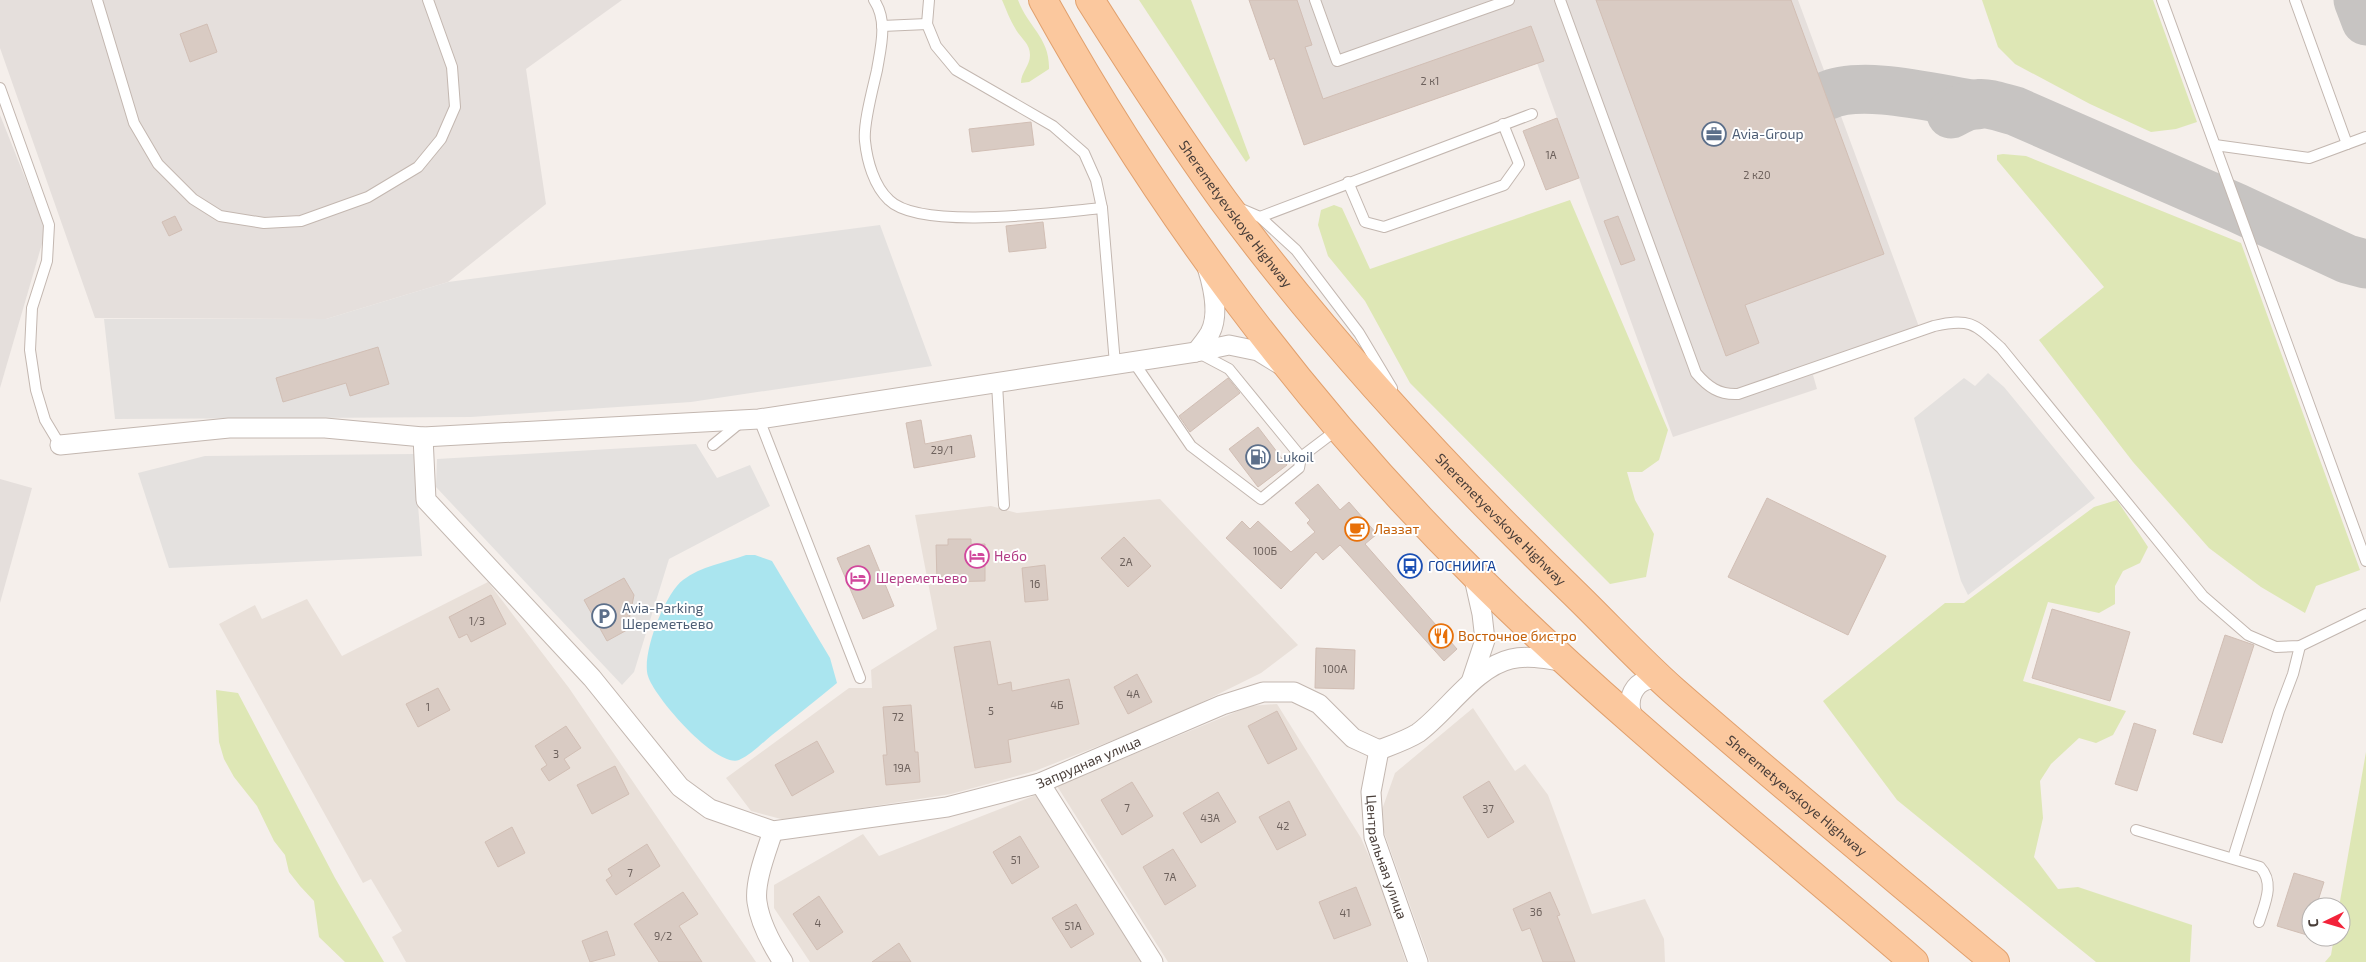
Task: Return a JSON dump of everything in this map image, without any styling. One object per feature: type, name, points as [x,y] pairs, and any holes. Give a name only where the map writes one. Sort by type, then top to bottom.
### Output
[{"type":"main road","points":[[1043,0],[1132,150],[1204,256],[1338,429],[1473,574],[1564,662],[1914,962]]},
{"type":"main road","name":"Sheremetyevskoye Highway","points":[[1090,0],[1167,122],[1225,203],[1321,323],[1384,397],[1502,524],[1672,689],[1995,962]]},
{"type":"street","points":[[1196,352],[1211,331],[1214,311],[1213,288],[1204,256]]},
{"type":"street","points":[[60,445],[229,428],[325,428],[423,437],[751,419],[997,384],[1229,345],[1258,352],[1293,371]]},
{"type":"street","points":[[423,437],[426,500],[592,678],[680,787],[710,809],[773,831],[761,870],[756,901],[771,944],[783,962]]},
{"type":"street","points":[[1471,682],[1485,640],[1482,614],[1473,574]]},
{"type":"street","points":[[1379,750],[1417,734],[1471,682],[1494,666],[1509,659],[1526,656],[1564,662]]},
{"type":"street","points":[[1638,724],[1630,715],[1628,703],[1632,692],[1640,684],[1651,680],[1663,682],[1672,689]]},
{"type":"street","name":"Запрудная улица","points":[[773,831],[947,807],[1040,783],[1222,706],[1263,692],[1294,692],[1319,704],[1353,738],[1379,750]]},
{"type":"street","name":"Центральная улица","points":[[1379,750],[1371,792],[1374,837],[1418,962]]},
{"type":"street","points":[[1040,783],[1154,962]]},
{"type":"lane","points":[[97,0],[134,123],[158,164],[193,199],[220,216],[264,223],[301,221],[368,198],[418,167],[441,139],[455,107],[452,67],[428,0]]},
{"type":"lane","points":[[874,0],[881,10],[883,34],[864,139],[868,162],[877,185],[889,201],[907,212],[927,216],[1018,216],[1102,208]]},
{"type":"lane","points":[[929,0],[927,24],[936,46],[956,70],[1054,126],[1084,153],[1096,180],[1102,208],[1124,363],[1191,446],[1261,499],[1299,468],[1301,457],[1338,429]]},
{"type":"lane","points":[[1316,0],[1337,61],[1509,0]]},
{"type":"lane","points":[[1560,0],[1696,373],[1706,384],[1725,395],[1738,394],[1934,326],[1952,322],[1968,322],[1981,330],[2020,370],[2203,596],[2248,635],[2276,648],[2300,646],[2366,614]]},
{"type":"lane","points":[[2162,0],[2366,561]]},
{"type":"lane","points":[[2295,0],[2347,144]]},
{"type":"lane","points":[[882,26],[927,24]]},
{"type":"lane","points":[[0,88],[49,225],[47,261],[32,308],[30,350],[36,390],[45,420],[60,445]]},
{"type":"lane","points":[[1260,217],[1348,182],[1532,114]]},
{"type":"lane","points":[[1348,182],[1365,222],[1384,227],[1504,185],[1519,164],[1503,124]]},
{"type":"lane","points":[[2215,145],[2309,158],[2366,137]]},
{"type":"lane","points":[[1225,203],[1260,217],[1296,250],[1359,333],[1420,436]]},
{"type":"lane","points":[[1196,352],[1229,369],[1301,457]]},
{"type":"lane","points":[[997,384],[1004,505]]},
{"type":"lane","points":[[713,445],[751,419],[860,678]]},
{"type":"lane","points":[[2233,858],[2279,711],[2294,674],[2300,646]]},
{"type":"lane","points":[[2136,830],[2233,858],[2260,868],[2267,877],[2268,892],[2259,922]]},
{"type":"shaded area","points":[[0,0],[622,0],[526,69],[546,204],[448,282],[326,319],[95,318],[0,48]]},
{"type":"shaded area","points":[[1249,0],[1798,0],[1922,335],[1813,375],[1817,389],[1673,437],[1537,63],[1304,145],[1274,59],[1270,60]]},
{"type":"shaded area","points":[[0,115],[46,230],[0,388]]},
{"type":"shaded area","points":[[880,225],[932,366],[691,402],[471,417],[115,419],[104,319],[326,319],[448,282]]},
{"type":"shaded area","points":[[1988,373],[2004,387],[2095,498],[1968,595],[1961,581],[1914,418],[1964,378],[1975,386]]},
{"type":"shaded area","name":"Avia-Parking Шереметьево","points":[[696,444],[717,478],[750,465],[770,506],[669,559],[634,672],[622,685],[436,487],[437,459]]},
{"type":"shaded area","points":[[414,454],[422,556],[169,568],[138,473],[205,456]]},
{"type":"shaded area","points":[[0,479],[32,488],[0,603]]},
{"type":"shaded area","points":[[1160,499],[1298,645],[1261,673],[1172,717],[1035,771],[951,794],[785,820],[751,811],[726,778],[849,688],[872,688],[871,670],[937,629],[915,515],[991,506],[1017,513]]},
{"type":"shaded area","points":[[488,582],[569,688],[756,962],[406,962],[392,937],[402,931],[371,879],[363,883],[219,624],[255,605],[262,619],[307,599],[342,656]]},
{"type":"shaded area","points":[[1277,704],[1361,838],[1379,879],[1406,962],[1168,962],[1057,786],[1250,706]]},
{"type":"shaded area","points":[[1473,708],[1515,771],[1525,764],[1548,795],[1592,914],[1645,899],[1664,939],[1665,962],[1430,962],[1379,818],[1395,773]]},
{"type":"shaded area","points":[[1036,795],[1142,962],[810,962],[774,908],[774,885],[863,834],[879,856]]},
{"type":"green space","points":[[1002,0],[1018,0],[1046,49],[1049,69],[1029,82],[1021,83],[1022,76],[1030,59],[1030,51],[1013,25]]},
{"type":"green space","points":[[1139,0],[1191,0],[1250,158],[1246,162]]},
{"type":"green space","points":[[1982,0],[2153,0],[2197,122],[2176,129],[2151,132],[2090,104],[2015,64],[1998,47]]},
{"type":"green space","points":[[1997,155],[2026,156],[2241,243],[2360,570],[2316,586],[2305,613],[2261,587],[2209,548],[2133,462],[2039,340],[2104,287],[1997,160]]},
{"type":"green space","points":[[1570,200],[1668,430],[1659,460],[1642,472],[1627,472],[1635,500],[1654,534],[1646,577],[1610,584],[1410,383],[1365,301],[1328,256],[1318,225],[1321,210],[1334,205],[1342,208],[1370,269]]},
{"type":"green space","points":[[2117,500],[2148,547],[2140,563],[2123,571],[2115,586],[2115,604],[2099,613],[2048,602],[2023,681],[2126,711],[2113,735],[2096,743],[2079,738],[2051,764],[2040,781],[2043,818],[2034,857],[2058,889],[2078,887],[2192,925],[2190,962],[2096,962],[1897,800],[1823,701],[1945,603],[1964,603],[2094,507]]},
{"type":"green space","points":[[216,690],[238,693],[335,878],[384,962],[345,962],[319,937],[314,901],[289,872],[285,855],[274,841],[257,806],[234,777],[224,759],[219,742]]},
{"type":"green space","points":[[2366,752],[2366,962],[2325,962],[2331,955],[2332,947],[2351,947],[2351,897],[2341,897]]},
{"type":"water","points":[[746,555],[755,555],[772,561],[830,658],[837,683],[748,755],[739,760],[729,760],[702,742],[673,714],[653,686],[648,676],[647,666],[651,640],[656,625],[676,587],[697,571]]},
{"type":"building","points":[[1249,0],[1297,0],[1312,45],[1305,47],[1323,99],[1531,26],[1544,61],[1304,145],[1274,58],[1270,60]]},
{"type":"building","points":[[1596,0],[1791,0],[1884,254],[1745,305],[1759,343],[1726,356]]},
{"type":"building","points":[[207,24],[217,52],[190,62],[180,34]]},
{"type":"building","points":[[1557,118],[1579,178],[1546,190],[1523,131]]},
{"type":"building","points":[[1031,122],[1034,145],[972,152],[969,129]]},
{"type":"building","points":[[175,216],[182,230],[169,236],[162,222]]},
{"type":"building","points":[[1618,216],[1635,260],[1621,265],[1604,221]]},
{"type":"building","points":[[1043,222],[1046,248],[1009,252],[1006,226]]},
{"type":"building","points":[[378,347],[389,384],[350,396],[346,383],[283,402],[276,378]]},
{"type":"building","points":[[1228,378],[1240,393],[1190,432],[1179,416]]},
{"type":"building","points":[[921,420],[925,444],[971,435],[975,457],[914,468],[906,423]]},
{"type":"building","name":"Lukoil","points":[[1258,427],[1287,465],[1258,487],[1229,449]]},
{"type":"building","points":[[1318,484],[1340,510],[1349,502],[1377,534],[1365,544],[1457,649],[1444,661],[1340,545],[1323,560],[1316,552],[1281,589],[1226,538],[1242,521],[1250,529],[1258,521],[1291,552],[1315,532],[1307,523],[1310,520],[1295,503]]},
{"type":"building","points":[[1767,498],[1886,556],[1848,635],[1728,577]]},
{"type":"building","points":[[1124,537],[1151,566],[1128,587],[1101,558]]},
{"type":"building","points":[[948,539],[971,539],[971,544],[985,544],[985,581],[937,582],[936,545],[948,545]]},
{"type":"building","points":[[869,545],[894,606],[863,619],[837,558]]},
{"type":"building","points":[[1045,565],[1048,600],[1025,602],[1022,568]]},
{"type":"building","points":[[624,578],[634,595],[627,630],[607,641],[584,600]]},
{"type":"building","points":[[491,595],[506,624],[471,642],[467,634],[459,638],[449,617]]},
{"type":"building","points":[[2052,609],[2130,632],[2110,701],[2032,678]]},
{"type":"building","points":[[2225,635],[2254,645],[2222,743],[2193,734]]},
{"type":"building","points":[[990,641],[998,685],[1011,682],[1012,691],[1069,679],[1079,724],[1008,740],[1011,762],[975,768],[954,647]]},
{"type":"building","points":[[1316,648],[1355,650],[1354,689],[1315,688]]},
{"type":"building","points":[[1137,674],[1152,702],[1128,714],[1114,687]]},
{"type":"building","points":[[438,688],[450,710],[418,727],[406,704]]},
{"type":"building","points":[[911,705],[920,782],[886,785],[883,755],[887,755],[883,707]]},
{"type":"building","points":[[1277,711],[1297,749],[1268,764],[1248,726]]},
{"type":"building","points":[[2134,723],[2156,730],[2137,791],[2115,784]]},
{"type":"building","points":[[566,726],[581,748],[564,759],[570,768],[549,781],[541,769],[547,765],[535,746]]},
{"type":"building","points":[[817,741],[834,772],[792,796],[775,765]]},
{"type":"building","points":[[615,766],[629,794],[592,814],[577,785]]},
{"type":"building","points":[[1489,781],[1514,822],[1488,838],[1463,797]]},
{"type":"building","points":[[1132,782],[1153,816],[1122,835],[1101,800]]},
{"type":"building","points":[[1218,792],[1236,822],[1201,843],[1183,813]]},
{"type":"building","points":[[1289,801],[1306,835],[1277,850],[1259,817]]},
{"type":"building","points":[[512,827],[525,853],[498,867],[485,842]]},
{"type":"building","points":[[1020,836],[1039,867],[1012,884],[993,852]]},
{"type":"building","points":[[647,844],[660,866],[616,895],[606,880],[612,876],[608,869]]},
{"type":"building","points":[[1173,849],[1196,886],[1165,905],[1143,867]]},
{"type":"building","points":[[2294,873],[2324,882],[2319,897],[2301,897],[2301,933],[2277,926]]},
{"type":"building","points":[[1356,887],[1371,925],[1334,939],[1319,902]]},
{"type":"building","points":[[683,892],[698,914],[679,926],[702,962],[659,962],[634,924]]},
{"type":"building","points":[[1550,892],[1560,915],[1557,916],[1575,962],[1543,962],[1530,928],[1522,931],[1513,909]]},
{"type":"building","points":[[819,896],[843,932],[817,950],[793,914]]},
{"type":"building","points":[[1076,904],[1094,934],[1071,948],[1052,918]]},
{"type":"building","points":[[607,931],[615,955],[590,962],[582,941]]},
{"type":"building","points":[[899,943],[911,962],[872,962]]},
{"type":"taxiway","points":[[2358,0],[2366,21]]},
{"type":"taxiway","points":[[1826,96],[1841,91],[1859,89],[1879,90],[1977,105]]},
{"type":"taxiway","points":[[1951,114],[1976,104],[1989,104],[2015,111],[2237,208],[2347,259],[2366,264]]},
{"type":"place","name":"Avia-Group","points":[[1714,134]]},
{"type":"place","name":"Lukoil","points":[[1258,457]]},
{"type":"place","name":"Лаззат","points":[[1357,529]]},
{"type":"place","name":"Небо","points":[[977,556]]},
{"type":"place","name":"ГОСНИИГА","points":[[1410,566]]},
{"type":"place","name":"Шереметьево","points":[[858,578]]},
{"type":"place","name":"Avia-Parking Шереметьево","points":[[604,616]]},
{"type":"place","name":"Восточное бистро","points":[[1441,636]]}]
